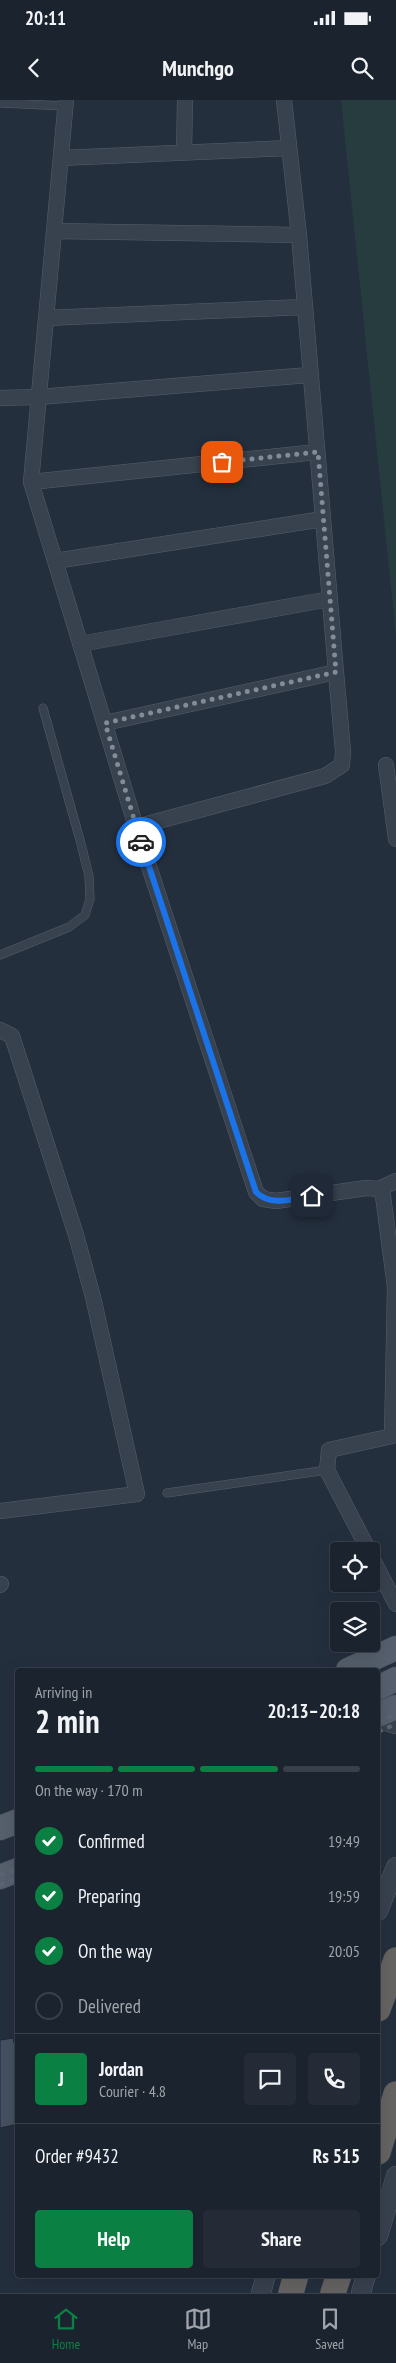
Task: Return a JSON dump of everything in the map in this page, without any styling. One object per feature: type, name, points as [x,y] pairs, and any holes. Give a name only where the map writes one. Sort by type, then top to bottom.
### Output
[{"type":"highway","points":[[380,2004],[396,1960]]},
{"type":"highway","points":[[380,2146],[396,2094]]},
{"type":"highway","points":[[290,2293],[295,2278]]},
{"type":"highway","points":[[334,2293],[338,2278]]},
{"type":"main road","points":[[352,1668],[396,1648]]},
{"type":"main road","points":[[380,1687],[396,1679]]},
{"type":"main road","points":[[380,1714],[396,1706]]},
{"type":"main road","points":[[0,1828],[15,1822]]},
{"type":"main road","points":[[0,1860],[15,1854]]},
{"type":"main road","points":[[0,1877],[15,1871]]},
{"type":"street","points":[[184,100],[184,153]]},
{"type":"street","points":[[136,827],[325,776],[342,765],[343,750],[318,452],[309,375],[299,235],[284,100]]},
{"type":"street","points":[[66,103],[31,482],[136,827],[256,1192],[263,1199],[276,1201],[366,1188],[379,1189],[396,1181]]},
{"type":"street","points":[[61,158],[288,148]]},
{"type":"street","points":[[54,231],[299,235]]},
{"type":"street","points":[[46,318],[304,307]]},
{"type":"street","points":[[0,398],[39,397],[309,375]]},
{"type":"street","points":[[31,482],[318,452]]},
{"type":"street","points":[[55,561],[323,519]]},
{"type":"street","points":[[80,644],[330,599]]},
{"type":"street","points":[[105,723],[336,672]]},
{"type":"street","points":[[386,765],[396,839]]},
{"type":"street","points":[[0,1030],[12,1036],[76,1235],[93,1296],[137,1494],[0,1511]]},
{"type":"street","points":[[364,1542],[327,1470],[329,1450],[392,1436],[396,1287],[384,1196],[379,1189]]},
{"type":"street","points":[[380,1573],[396,1604]]},
{"type":"street","points":[[380,1720],[396,1724]]},
{"type":"street","points":[[380,1906],[396,1867]]},
{"type":"street","points":[[380,2229],[396,2176]]},
{"type":"street","points":[[361,2293],[365,2278]]},
{"type":"lane","points":[[0,103],[66,103]]},
{"type":"lane","points":[[0,955],[69,927],[85,915],[90,899],[89,876],[43,708]]},
{"type":"lane","points":[[167,1493],[327,1470]]},
{"type":"green space","points":[[341,100],[396,100],[396,637]]},
{"type":"building","points":[[13,2038],[15,2046],[15,2125],[0,2128],[0,2040]]},
{"type":"railway","points":[[380,1721],[396,1714]]},
{"type":"railway","points":[[380,1731],[396,1724]]},
{"type":"railway","points":[[0,1875],[15,1870]]},
{"type":"railway","points":[[0,1885],[15,1880]]},
{"type":"way so far","points":[[141,842],[105,723],[336,672],[318,452],[222,462]]},
{"type":"route","points":[[141,842],[256,1192],[263,1199],[276,1201],[312,1196]]}]
